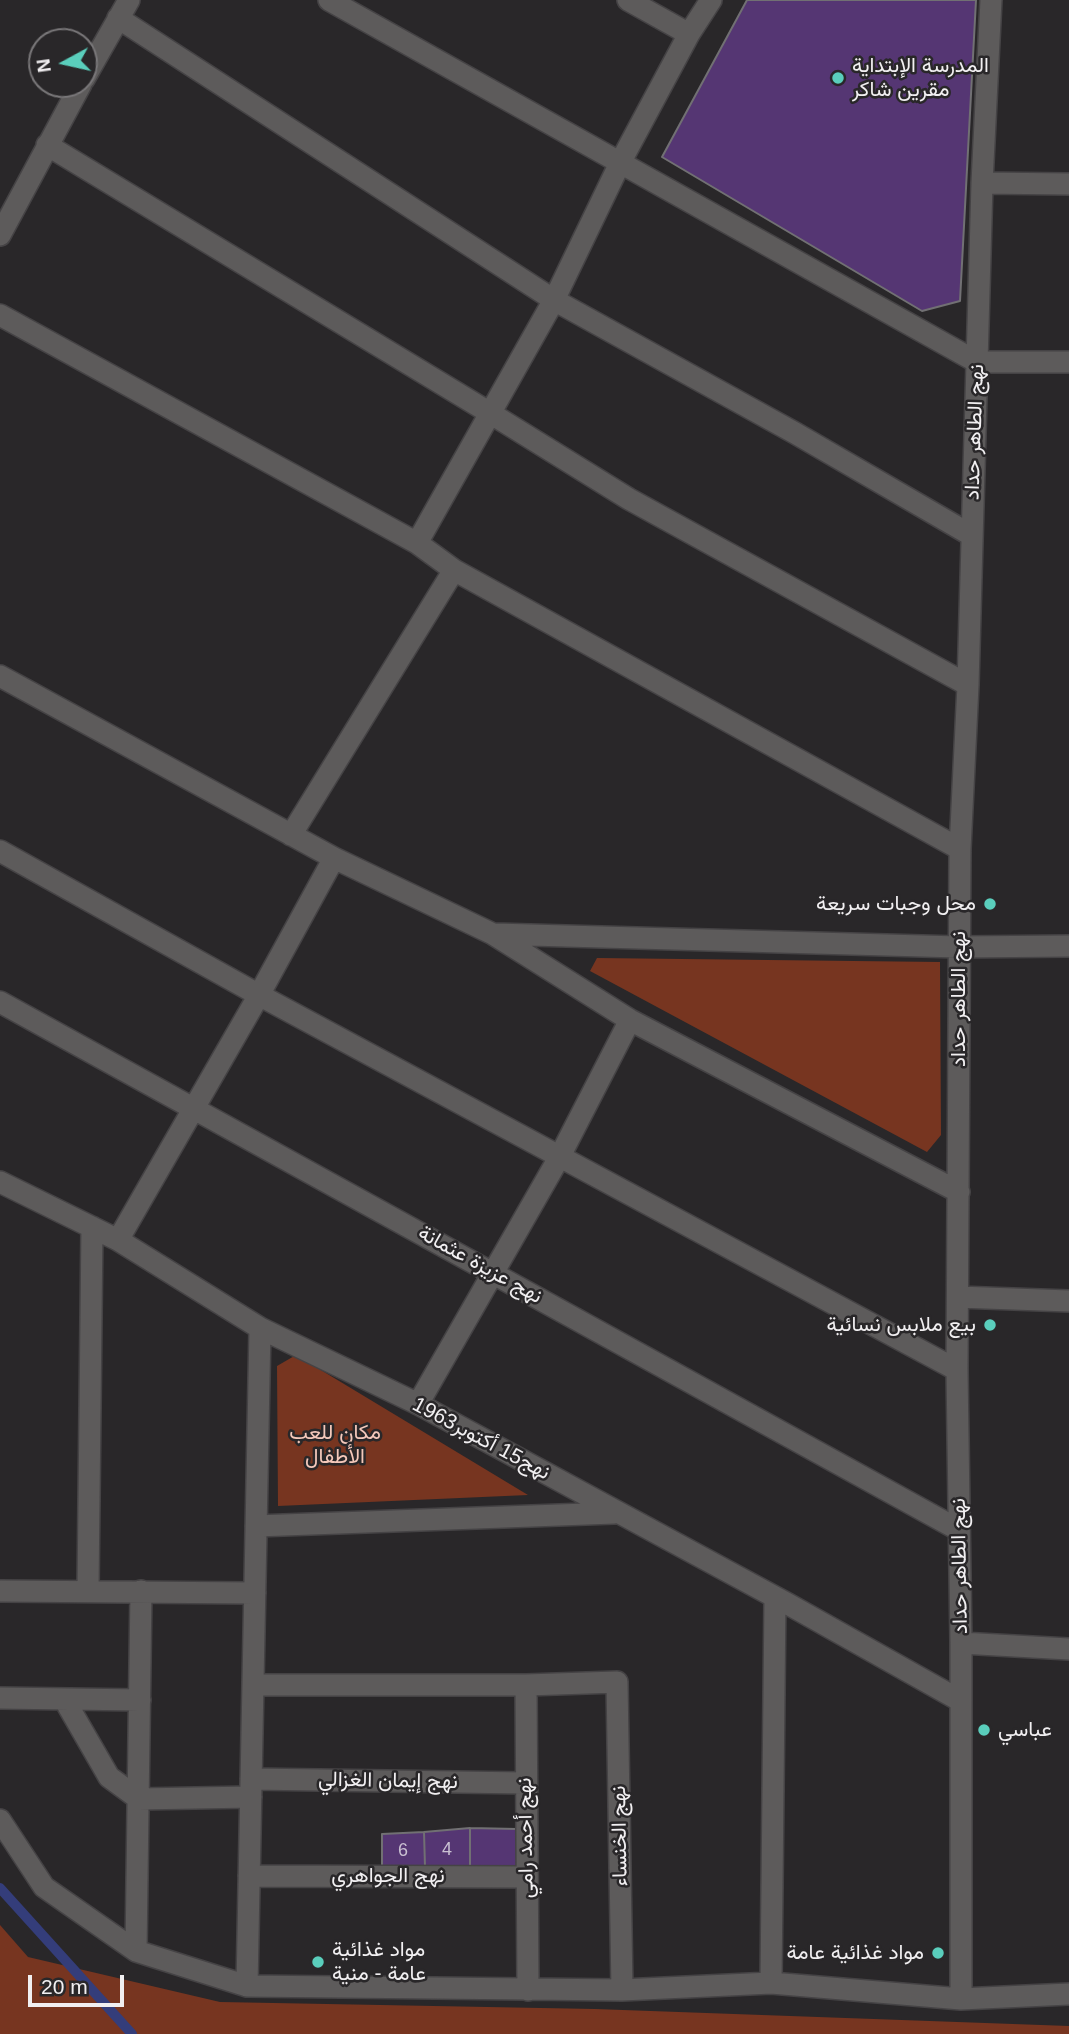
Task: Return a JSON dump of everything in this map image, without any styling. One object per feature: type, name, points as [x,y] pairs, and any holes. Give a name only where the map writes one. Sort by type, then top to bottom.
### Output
[{"type":"street","points":[[329,0],[977,362],[1069,362]]},
{"type":"street","points":[[628,0],[689,34]]},
{"type":"street","points":[[416,544],[554,300],[621,161],[689,34],[711,0]]},
{"type":"street","name":"نهج الطاهر حداد","points":[[961,1999],[961,1643],[957,1370],[958,947],[982,183],[991,0]]},
{"type":"street","points":[[98,54],[124,9],[554,300],[795,433],[971,535]]},
{"type":"street","points":[[3,219],[73,98]]},
{"type":"street","points":[[47,145],[629,499],[968,685]]},
{"type":"street","points":[[982,183],[1069,184]]},
{"type":"street","points":[[0,315],[416,544],[454,570],[960,849]]},
{"type":"street","points":[[291,835],[454,570]]},
{"type":"street","points":[[0,676],[334,858],[493,934],[630,1020],[959,1192]]},
{"type":"street","points":[[0,852],[259,995],[957,1370]]},
{"type":"street","points":[[118,1240],[195,1110],[334,858]]},
{"type":"street","points":[[493,934],[958,947],[1069,946]]},
{"type":"street","name":"نهج عزيزة عثمانة","points":[[0,1002],[959,1530]]},
{"type":"street","points":[[418,1404],[560,1156],[630,1020]]},
{"type":"street","name":"نهج15 أكتوبر1963","points":[[0,1182],[118,1240],[260,1328],[418,1404],[961,1701]]},
{"type":"street","points":[[89,1590],[92,1227]]},
{"type":"street","points":[[958,1297],[1069,1301]]},
{"type":"street","points":[[247,1986],[260,1328]]},
{"type":"street","points":[[256,1526],[616,1513]]},
{"type":"street","points":[[0,1591],[255,1593]]},
{"type":"street","points":[[136,1951],[141,1591]]},
{"type":"street","points":[[771,1983],[775,1597]]},
{"type":"street","points":[[961,1643],[1069,1648]]},
{"type":"street","name":"نهج الخنساء","points":[[526,1685],[617,1682],[622,1990]]},
{"type":"street","points":[[253,1685],[526,1685]]},
{"type":"street","name":"نهج أحمد رامي","points":[[526,1685],[528,1990]]},
{"type":"street","points":[[0,1698],[140,1700]]},
{"type":"street","points":[[64,1699],[110,1777],[139,1799]]},
{"type":"street","name":"نهج إيمان الغزالي","points":[[139,1799],[251,1788],[526,1783]]},
{"type":"street","points":[[0,1820],[44,1887],[136,1951],[247,1986],[622,1990],[771,1983],[961,1999],[1069,1994]]},
{"type":"street","name":"نهج الجواهري","points":[[249,1876],[526,1877]]},
{"type":"green space","points":[[597,958],[940,962],[941,1135],[927,1152],[590,971]]},
{"type":"green space","name":"مكان للعب الأطفال","points":[[296,1355],[528,1495],[278,1506],[277,1366]]},
{"type":"green space","points":[[0,1925],[28,1957],[220,2002],[595,2009],[1069,2026],[1069,2034],[0,2034]]},
{"type":"building","name":"المدرسة الإبتداية مقرين شاكر","points":[[747,0],[976,0],[960,301],[922,311],[662,157]]},
{"type":"building","points":[[470,1828],[517,1829],[517,1867],[470,1868]]},
{"type":"building","points":[[470,1828],[470,1868],[425,1867],[424,1832]]},
{"type":"building","points":[[424,1832],[425,1867],[382,1868],[382,1834]]},
{"type":"waterway","points":[[0,1888],[132,2034]]},
{"type":"place","name":"المدرسة الإبتداية مقرين شاكر","points":[[838,78]]},
{"type":"place","name":"محل وجبات سريعة","points":[[990,904]]},
{"type":"place","name":"بيع ملابس نسائية","points":[[990,1325]]},
{"type":"place","name":"عباسي","points":[[984,1730]]},
{"type":"place","name":"مواد غذائية عامة","points":[[938,1953]]},
{"type":"place","name":"مواد غذائية عامة - منية","points":[[318,1962]]}]
